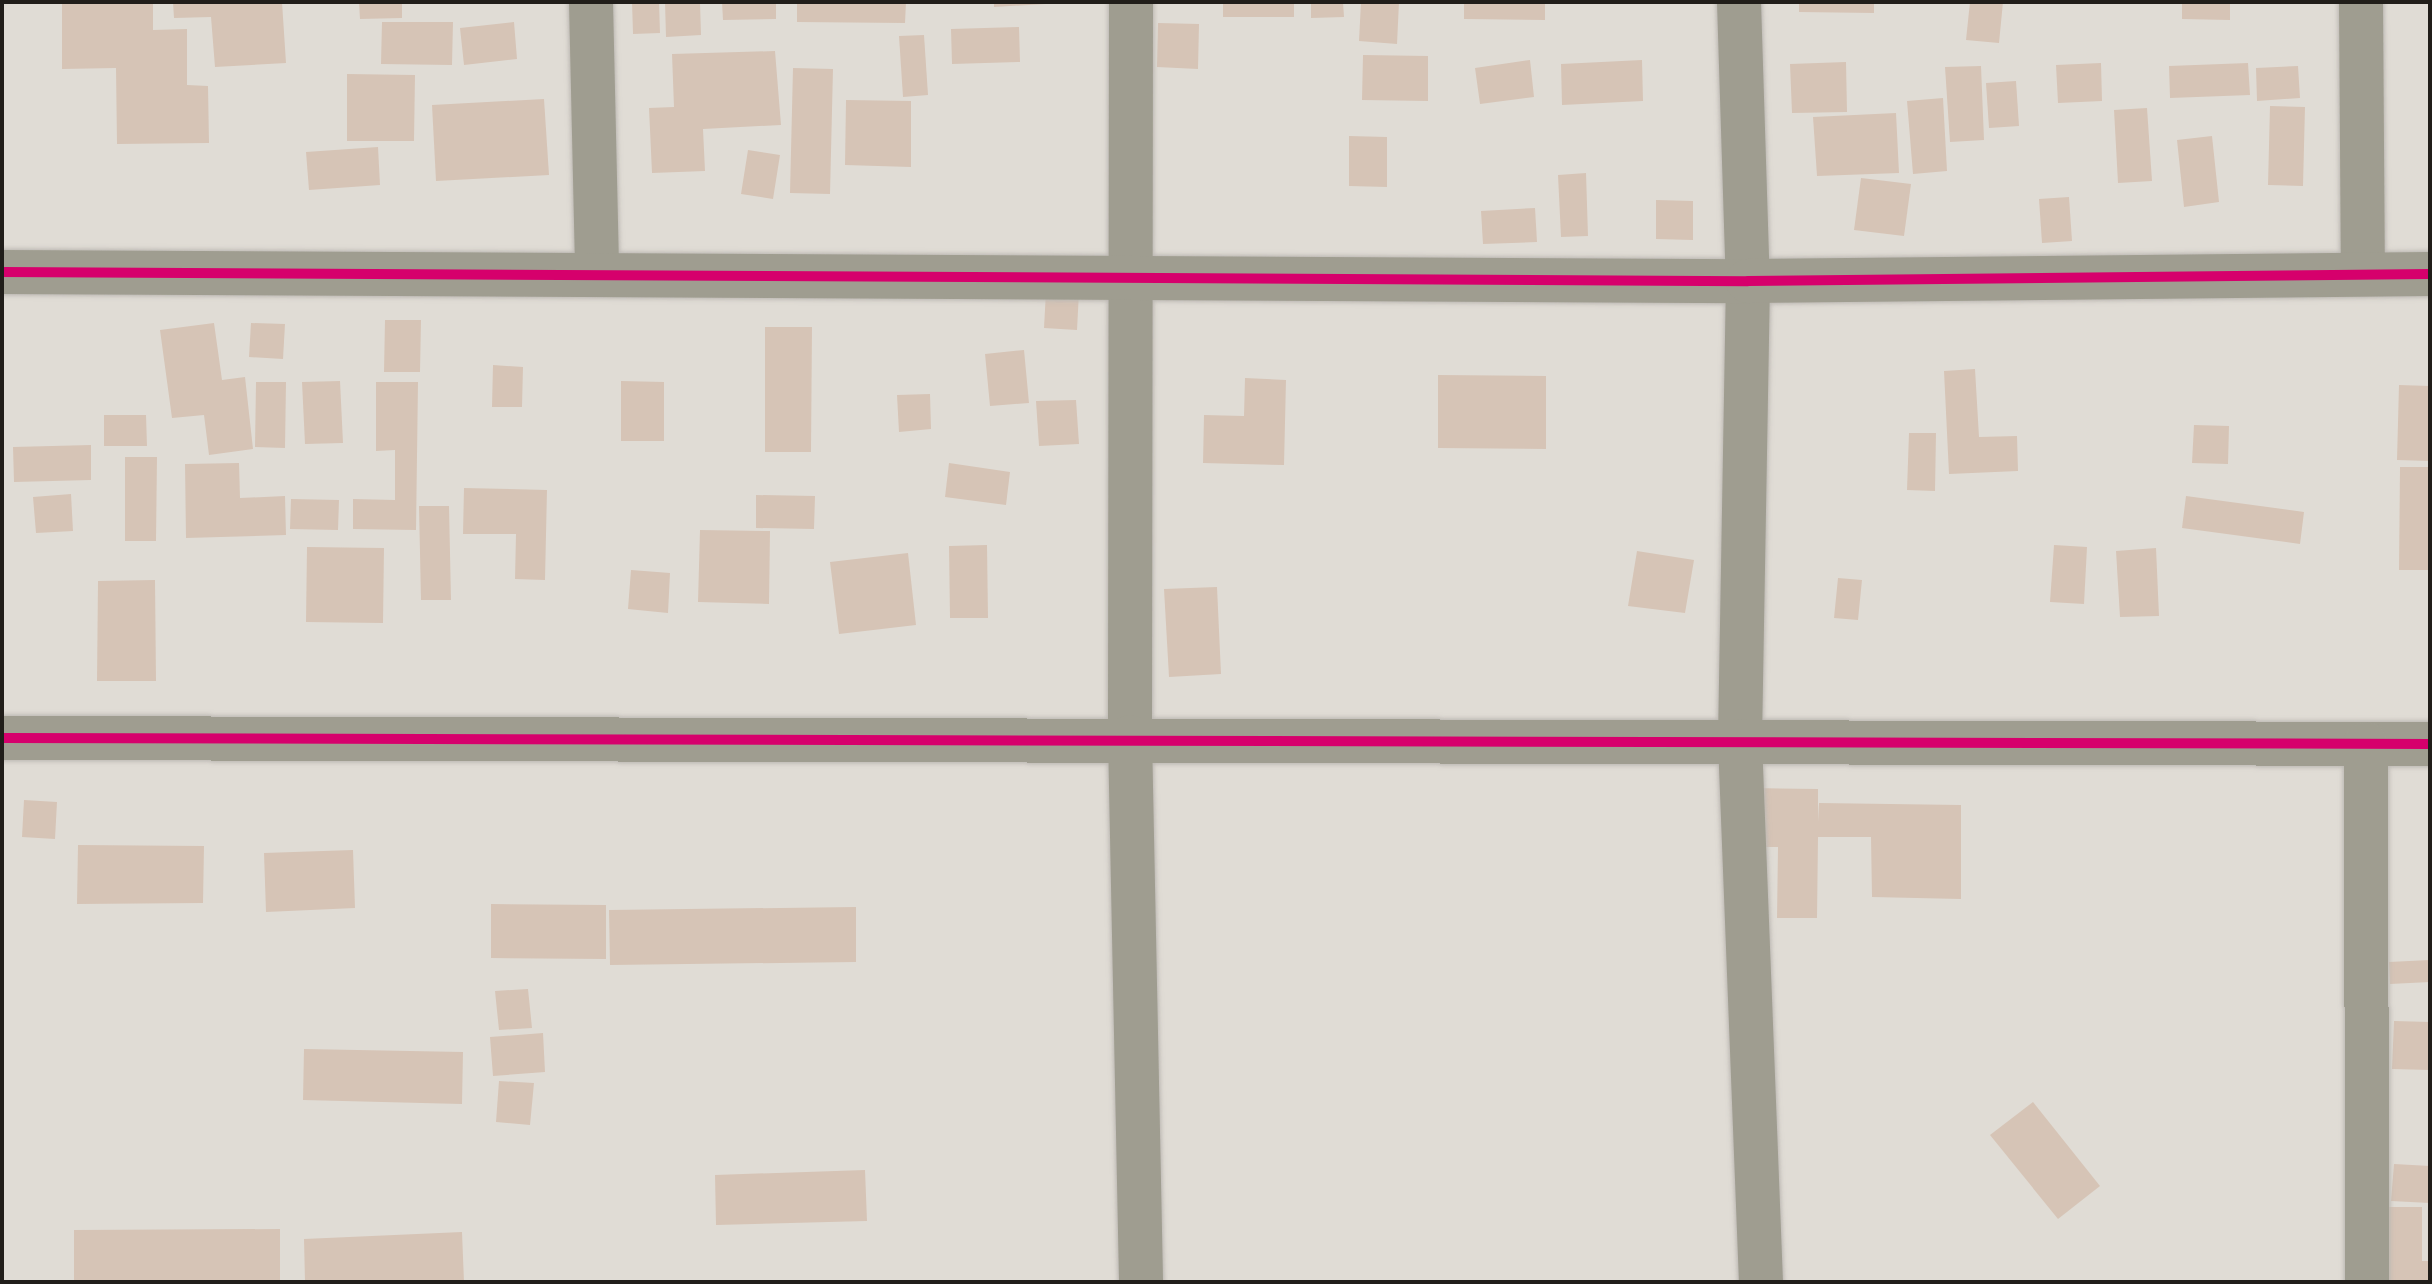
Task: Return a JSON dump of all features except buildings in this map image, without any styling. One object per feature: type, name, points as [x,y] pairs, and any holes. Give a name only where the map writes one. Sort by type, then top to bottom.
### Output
[{"type":"street","points":[[591,2],[597,273]]},
{"type":"street","points":[[1131,2],[1127,278],[1130,737],[1141,1282]]},
{"type":"street","points":[[1739,2],[1748,281],[1740,741],[1761,1282]]},
{"type":"street","points":[[2361,2],[2363,273]]},
{"type":"street","points":[[2,272],[1748,281],[2430,274]]},
{"type":"street","points":[[2,738],[1130,737],[2430,744]]},
{"type":"street","points":[[2366,744],[2367,1282]]},
{"type":"cycle path","points":[[2,272],[1748,281],[2430,274]]},
{"type":"cycle path","points":[[2,738],[2430,744]]}]
